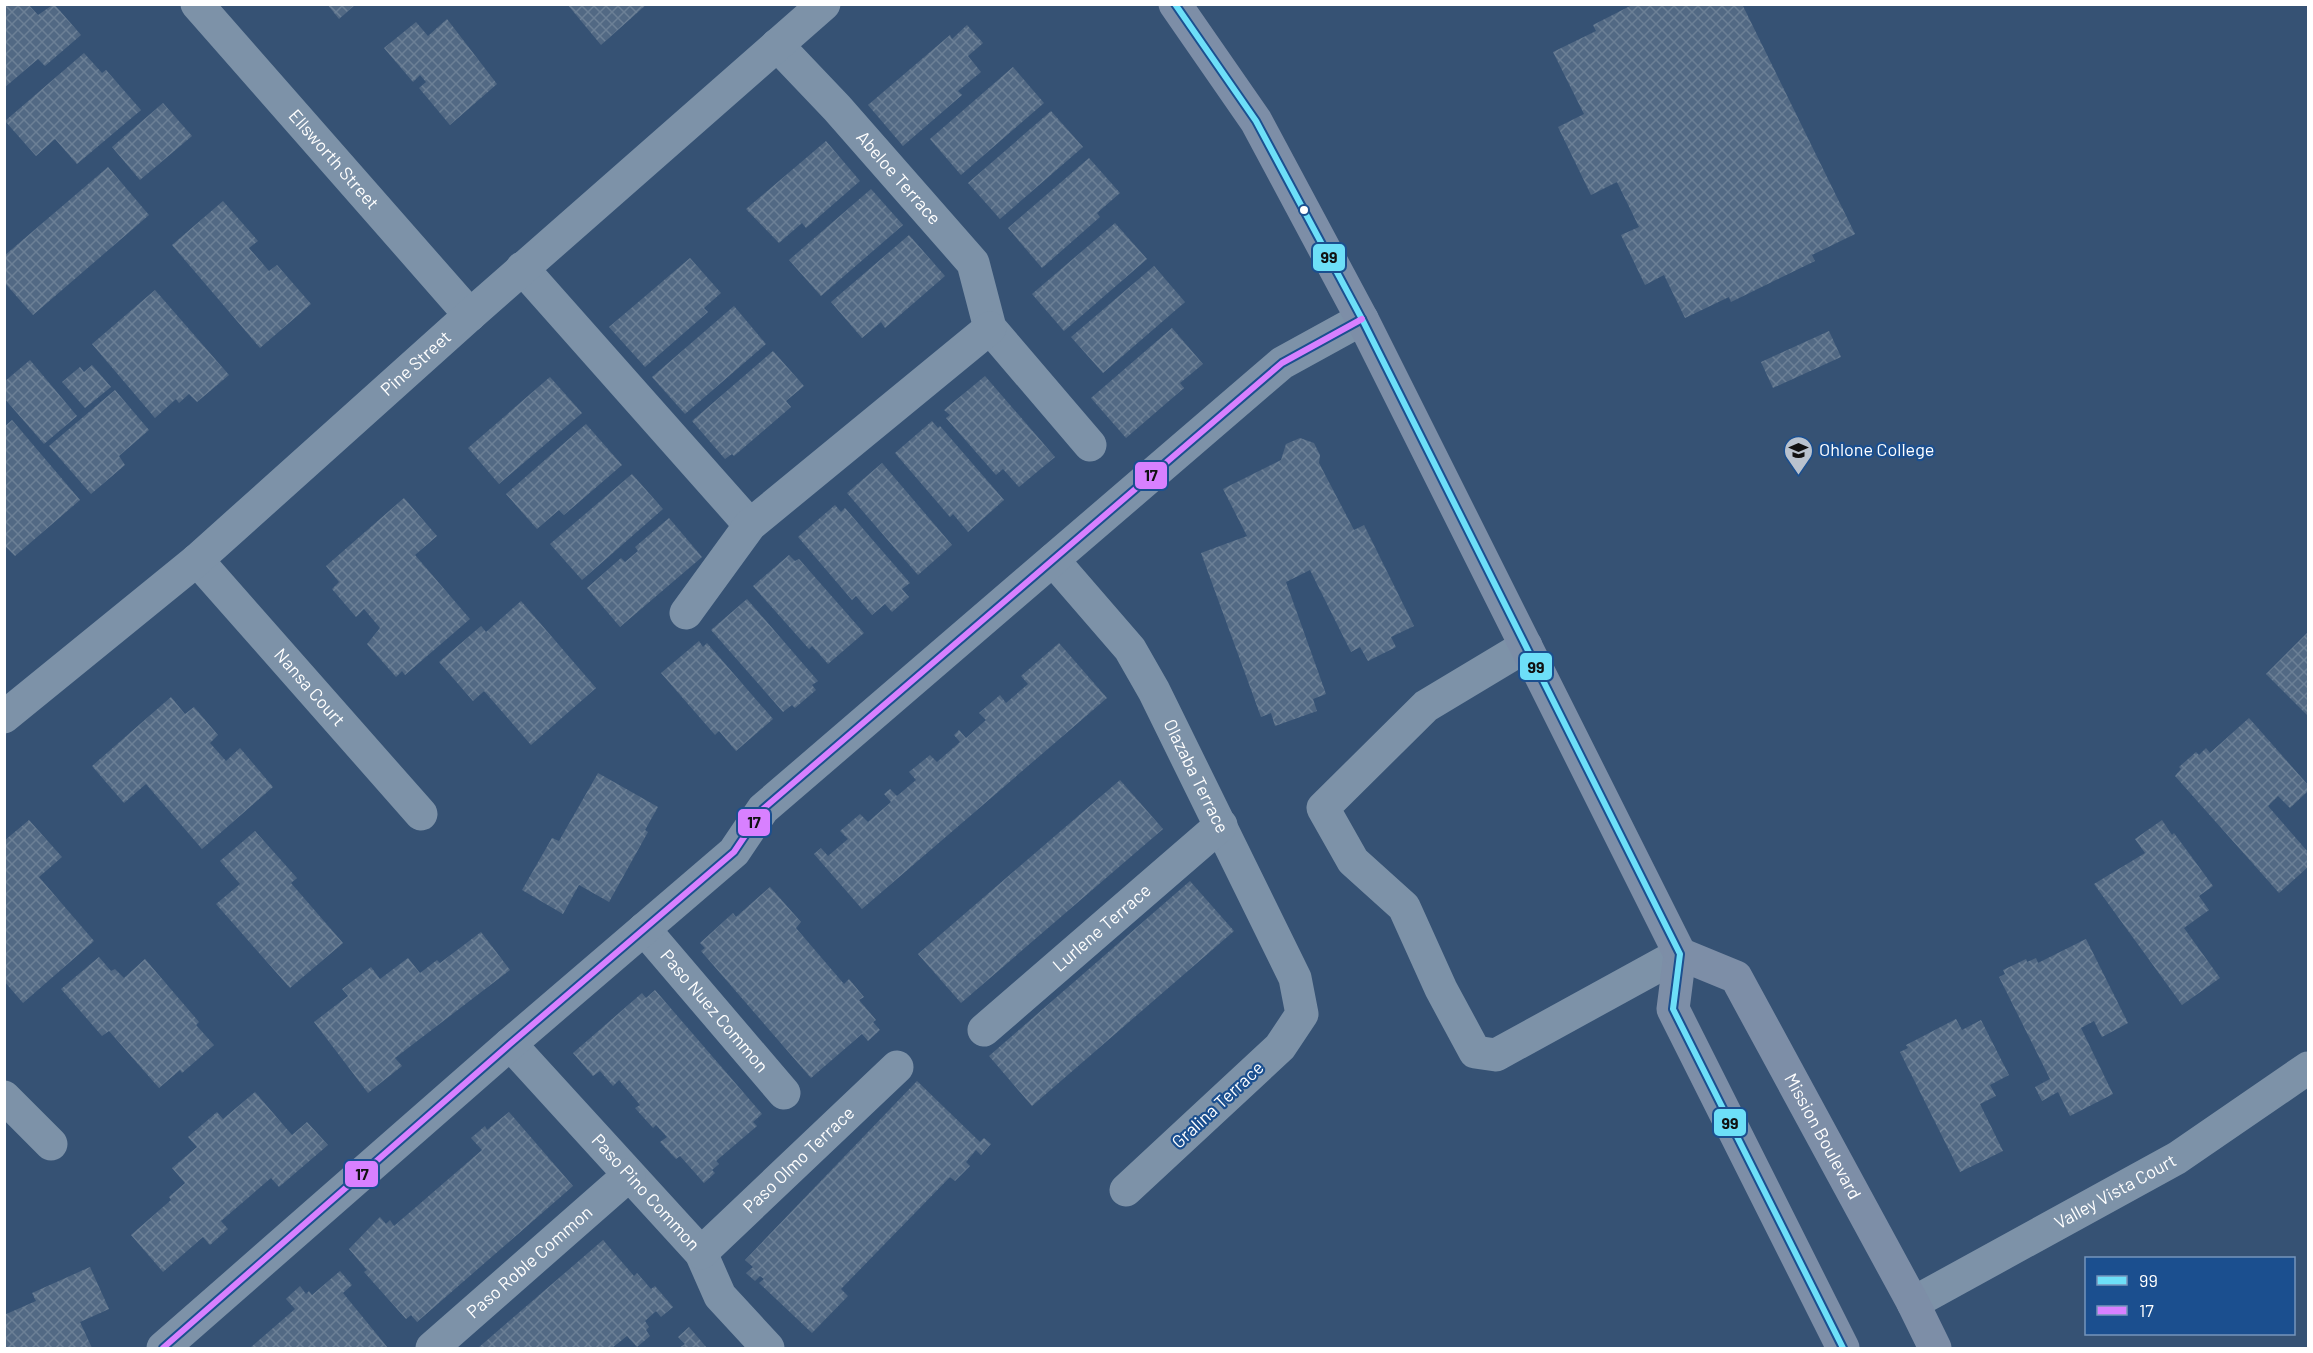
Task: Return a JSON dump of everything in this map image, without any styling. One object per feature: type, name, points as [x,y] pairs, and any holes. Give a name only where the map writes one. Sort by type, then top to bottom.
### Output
[{"type":"main road","points":[[1175,4],[1256,121],[1362,319],[1680,954],[1673,1009],[1843,1348]]},
{"type":"main road","name":"Mission Boulevard","points":[[1680,954],[1736,977],[1913,1303],[1935,1348]]},
{"type":"street","name":"Ellsworth Street","points":[[197,4],[470,315]]},
{"type":"street","name":"Pine Street","points":[[4,717],[197,560],[522,268],[824,4]]},
{"type":"street","name":"Abeloe Terrace","points":[[777,45],[837,108],[973,263],[990,328],[1090,445]]},
{"type":"street","points":[[522,268],[750,525]]},
{"type":"street","points":[[163,1348],[510,1044],[734,852],[763,809],[1282,363],[1362,319]]},
{"type":"street","points":[[686,613],[750,525],[990,328]]},
{"type":"street","name":"Nansa Court","points":[[197,560],[421,814]]},
{"type":"street","name":"Olazaba Terrace","points":[[1053,561],[1130,649],[1221,825],[1295,978],[1302,1014]]},
{"type":"street","points":[[1526,646],[1426,706],[1323,808],[1353,861],[1404,907],[1475,1053],[1496,1055],[1680,954]]},
{"type":"street","name":"Lurlene Terrace","points":[[984,1030],[1221,825]]},
{"type":"street","name":"Paso Nuez Common","points":[[644,928],[784,1093]]},
{"type":"street","name":"Gralina Terrace","points":[[1126,1190],[1280,1047],[1302,1014]]},
{"type":"street","name":"Paso Pino Common","points":[[510,1044],[701,1253],[720,1296],[768,1348]]},
{"type":"street","name":"Paso Olmo Terrace","points":[[701,1253],[897,1067]]},
{"type":"street","name":"Valley Vista Court","points":[[1913,1303],[2177,1158],[2308,1068]]},
{"type":"street","points":[[4,1097],[51,1144]]},
{"type":"street","name":"Paso Roble Common","points":[[432,1348],[629,1175]]},
{"type":"building","points":[[4,4],[28,4],[38,15],[54,4],[81,35],[45,66],[38,59],[4,88]]},
{"type":"building","points":[[327,4],[356,4],[339,19]]},
{"type":"building","points":[[567,4],[647,4],[601,45]]},
{"type":"building","points":[[1634,4],[1742,4],[1855,234],[1812,255],[1815,261],[1731,302],[1729,297],[1685,318],[1664,275],[1645,285],[1621,235],[1639,227],[1617,182],[1591,195],[1558,127],[1584,114],[1553,52],[1596,31],[1593,25]]},
{"type":"building","points":[[447,19],[497,84],[450,125],[419,88],[426,82],[420,75],[413,82],[384,48],[416,22],[428,36]]},
{"type":"building","points":[[967,25],[983,43],[968,56],[981,72],[958,91],[962,95],[903,146],[868,105],[950,35],[952,39]]},
{"type":"building","points":[[84,53],[102,73],[106,70],[141,110],[77,164],[55,139],[36,156],[5,121]]},
{"type":"building","points":[[1013,67],[1044,103],[961,175],[930,139]]},
{"type":"building","points":[[163,103],[192,136],[140,180],[112,147]]},
{"type":"building","points":[[1051,111],[1083,147],[1000,219],[968,183]]},
{"type":"building","points":[[826,141],[860,181],[806,228],[802,223],[779,243],[746,209]]},
{"type":"building","points":[[1089,158],[1120,193],[1097,213],[1100,217],[1042,268],[1008,228]]},
{"type":"building","points":[[108,167],[149,215],[33,315],[4,282],[4,256]]},
{"type":"building","points":[[871,189],[903,225],[821,296],[789,260]]},
{"type":"building","points":[[223,201],[258,241],[249,248],[269,271],[277,265],[311,304],[260,348],[172,245]]},
{"type":"building","points":[[1115,223],[1147,259],[1064,331],[1032,294]]},
{"type":"building","points":[[909,235],[945,276],[885,328],[881,322],[862,338],[831,302]]},
{"type":"building","points":[[690,258],[721,293],[704,308],[708,312],[645,367],[609,327]]},
{"type":"building","points":[[1154,266],[1185,302],[1103,373],[1071,337]]},
{"type":"building","points":[[155,290],[229,375],[197,402],[189,394],[179,403],[176,399],[155,418],[92,344]]},
{"type":"building","points":[[734,306],[766,344],[685,414],[652,377]]},
{"type":"building","points":[[1172,328],[1203,364],[1180,383],[1184,388],[1126,438],[1091,398]]},
{"type":"building","points":[[1829,331],[1841,357],[1773,388],[1761,362]]},
{"type":"building","points":[[773,351],[804,386],[786,401],[791,407],[734,456],[732,454],[725,459],[692,421]]},
{"type":"building","points":[[30,360],[77,416],[44,444],[4,398],[4,382]]},
{"type":"building","points":[[92,365],[111,387],[85,408],[62,382],[80,367],[84,372]]},
{"type":"building","points":[[985,376],[1055,457],[1019,487],[1003,469],[996,475],[946,418],[950,415],[944,410]]},
{"type":"building","points":[[550,377],[582,413],[499,484],[468,448]]},
{"type":"building","points":[[115,390],[149,430],[119,456],[125,465],[91,494],[49,446]]},
{"type":"building","points":[[12,420],[80,500],[15,556],[4,545],[4,427]]},
{"type":"building","points":[[932,421],[938,428],[940,426],[1004,500],[968,532],[953,514],[950,517],[895,453]]},
{"type":"building","points":[[586,424],[622,465],[564,515],[559,510],[537,529],[506,494]]},
{"type":"building","points":[[1300,438],[1314,443],[1320,455],[1319,463],[1354,530],[1364,525],[1414,626],[1391,637],[1396,647],[1368,661],[1360,647],[1351,652],[1310,570],[1286,582],[1326,694],[1313,699],[1317,711],[1275,726],[1271,713],[1261,717],[1201,553],[1247,536],[1223,489],[1281,460],[1286,444]]},
{"type":"building","points":[[882,463],[952,545],[918,575],[847,493]]},
{"type":"building","points":[[632,474],[663,509],[582,580],[550,544]]},
{"type":"building","points":[[404,498],[437,536],[415,555],[470,619],[405,675],[402,671],[396,677],[367,644],[380,628],[364,609],[356,617],[332,589],[339,582],[326,566]]},
{"type":"building","points":[[835,505],[841,512],[845,508],[910,583],[902,589],[909,597],[892,612],[885,604],[872,615],[856,596],[852,600],[798,537]]},
{"type":"building","points":[[669,518],[702,557],[620,627],[587,588],[621,558],[625,562],[638,551],[635,547]]},
{"type":"building","points":[[789,555],[795,561],[799,559],[864,633],[828,664],[812,646],[809,649],[753,586]]},
{"type":"building","points":[[747,599],[818,681],[812,685],[816,690],[795,708],[792,705],[783,712],[711,630]]},
{"type":"building","points":[[521,601],[596,688],[531,745],[484,691],[473,701],[439,662],[481,626],[486,632]]},
{"type":"building","points":[[2308,632],[2308,716],[2266,674]]},
{"type":"building","points":[[699,641],[703,647],[707,643],[773,719],[736,751],[719,731],[715,735],[661,673]]},
{"type":"building","points":[[1059,643],[1107,698],[862,909],[814,854],[821,848],[828,856],[848,839],[840,831],[860,814],[868,822],[891,802],[884,794],[890,789],[897,796],[916,780],[909,772],[930,755],[937,762],[960,742],[954,735],[959,730],[966,738],[986,720],[979,713],[1000,695],[1006,703],[1028,684],[1021,676]]},
{"type":"building","points":[[171,697],[185,714],[194,707],[218,735],[210,743],[226,761],[240,748],[273,787],[202,849],[146,784],[124,803],[92,766]]},
{"type":"building","points":[[2249,718],[2308,785],[2308,791],[2290,808],[2278,796],[2268,806],[2308,852],[2308,867],[2279,893],[2175,776],[2181,769],[2179,767],[2196,752],[2199,755],[2206,748],[2210,753]]},
{"type":"building","points":[[598,773],[658,807],[645,830],[648,832],[609,902],[579,885],[563,914],[522,890],[552,838],[559,841]]},
{"type":"building","points":[[1120,780],[1163,829],[961,1003],[918,954]]},
{"type":"building","points":[[29,820],[62,857],[39,877],[94,941],[23,1003],[4,981],[4,841]]},
{"type":"building","points":[[2162,820],[2213,886],[2199,896],[2209,910],[2184,928],[2220,978],[2182,1005],[2094,884],[2145,853],[2135,839]]},
{"type":"building","points":[[255,831],[297,878],[291,883],[343,943],[290,988],[216,904],[240,884],[220,861]]},
{"type":"building","points":[[1190,881],[1234,931],[1032,1106],[989,1056]]},
{"type":"building","points":[[770,887],[801,922],[796,928],[844,984],[849,979],[864,997],[859,1000],[876,1020],[873,1022],[880,1030],[868,1041],[862,1034],[811,1078],[701,951],[705,948],[700,943],[733,913],[736,917]]},
{"type":"building","points":[[481,932],[510,970],[395,1058],[402,1066],[368,1093],[314,1022],[348,996],[342,989],[371,967],[380,979],[408,958],[420,973],[437,960],[440,963]]},
{"type":"building","points":[[2086,939],[2128,1023],[2102,1037],[2094,1021],[2081,1028],[2113,1094],[2070,1116],[2058,1092],[2042,1101],[2035,1087],[2050,1079],[1999,977],[2005,974],[2003,970],[2026,959],[2027,962],[2036,958],[2038,963]]},
{"type":"building","points":[[99,957],[111,971],[115,969],[124,978],[145,959],[199,1022],[196,1025],[214,1045],[182,1073],[180,1070],[159,1088],[109,1031],[102,1036],[61,989]]},
{"type":"building","points":[[655,990],[762,1114],[753,1122],[757,1126],[716,1161],[719,1164],[712,1170],[715,1173],[704,1183],[680,1156],[676,1159],[660,1142],[667,1137],[656,1125],[653,1128],[635,1108],[640,1105],[619,1080],[613,1086],[600,1071],[593,1076],[573,1053],[642,993],[646,998]]},
{"type":"building","points":[[1956,1019],[1962,1030],[1981,1020],[2009,1075],[1990,1085],[1996,1096],[1980,1104],[2003,1151],[1960,1172],[1900,1052],[1908,1048],[1906,1045]]},
{"type":"building","points":[[917,1081],[980,1142],[984,1138],[991,1144],[981,1155],[976,1150],[966,1162],[970,1166],[955,1181],[950,1177],[841,1289],[848,1296],[812,1333],[759,1283],[764,1279],[760,1276],[755,1281],[746,1273],[753,1267],[745,1260]]},
{"type":"building","points":[[255,1092],[292,1135],[307,1122],[328,1145],[279,1187],[271,1178],[221,1221],[228,1229],[210,1245],[203,1237],[163,1272],[131,1235],[171,1200],[169,1197],[185,1183],[172,1168],[197,1147],[188,1137],[217,1112],[223,1119]]},
{"type":"building","points":[[509,1112],[573,1186],[417,1322],[411,1315],[406,1319],[364,1272],[367,1270],[349,1249],[380,1217],[386,1224],[390,1220],[394,1226],[482,1150],[471,1138],[485,1126],[487,1130]]},
{"type":"building","points":[[603,1240],[634,1276],[637,1273],[651,1289],[655,1286],[673,1307],[661,1317],[656,1311],[645,1321],[649,1327],[646,1330],[650,1336],[637,1347],[627,1336],[612,1348],[478,1348]]},
{"type":"building","points":[[90,1267],[109,1309],[80,1322],[92,1348],[4,1348],[4,1315],[36,1301],[32,1293]]},
{"type":"building","points":[[340,1271],[352,1285],[343,1293],[388,1348],[250,1348],[295,1309],[286,1299],[300,1286],[306,1294],[309,1291],[312,1295]]},
{"type":"building","points":[[689,1327],[707,1348],[679,1348],[685,1344],[678,1337]]},
{"type":"transit line","name":"99","points":[[1175,4],[1256,121],[1362,319],[1680,954],[1673,1009],[1843,1348]]},
{"type":"transit line","name":"17","points":[[163,1348],[510,1044],[734,852],[763,809],[1282,363],[1362,319]]},
{"type":"place","name":"Ohlone College","points":[[1798,476]]}]
